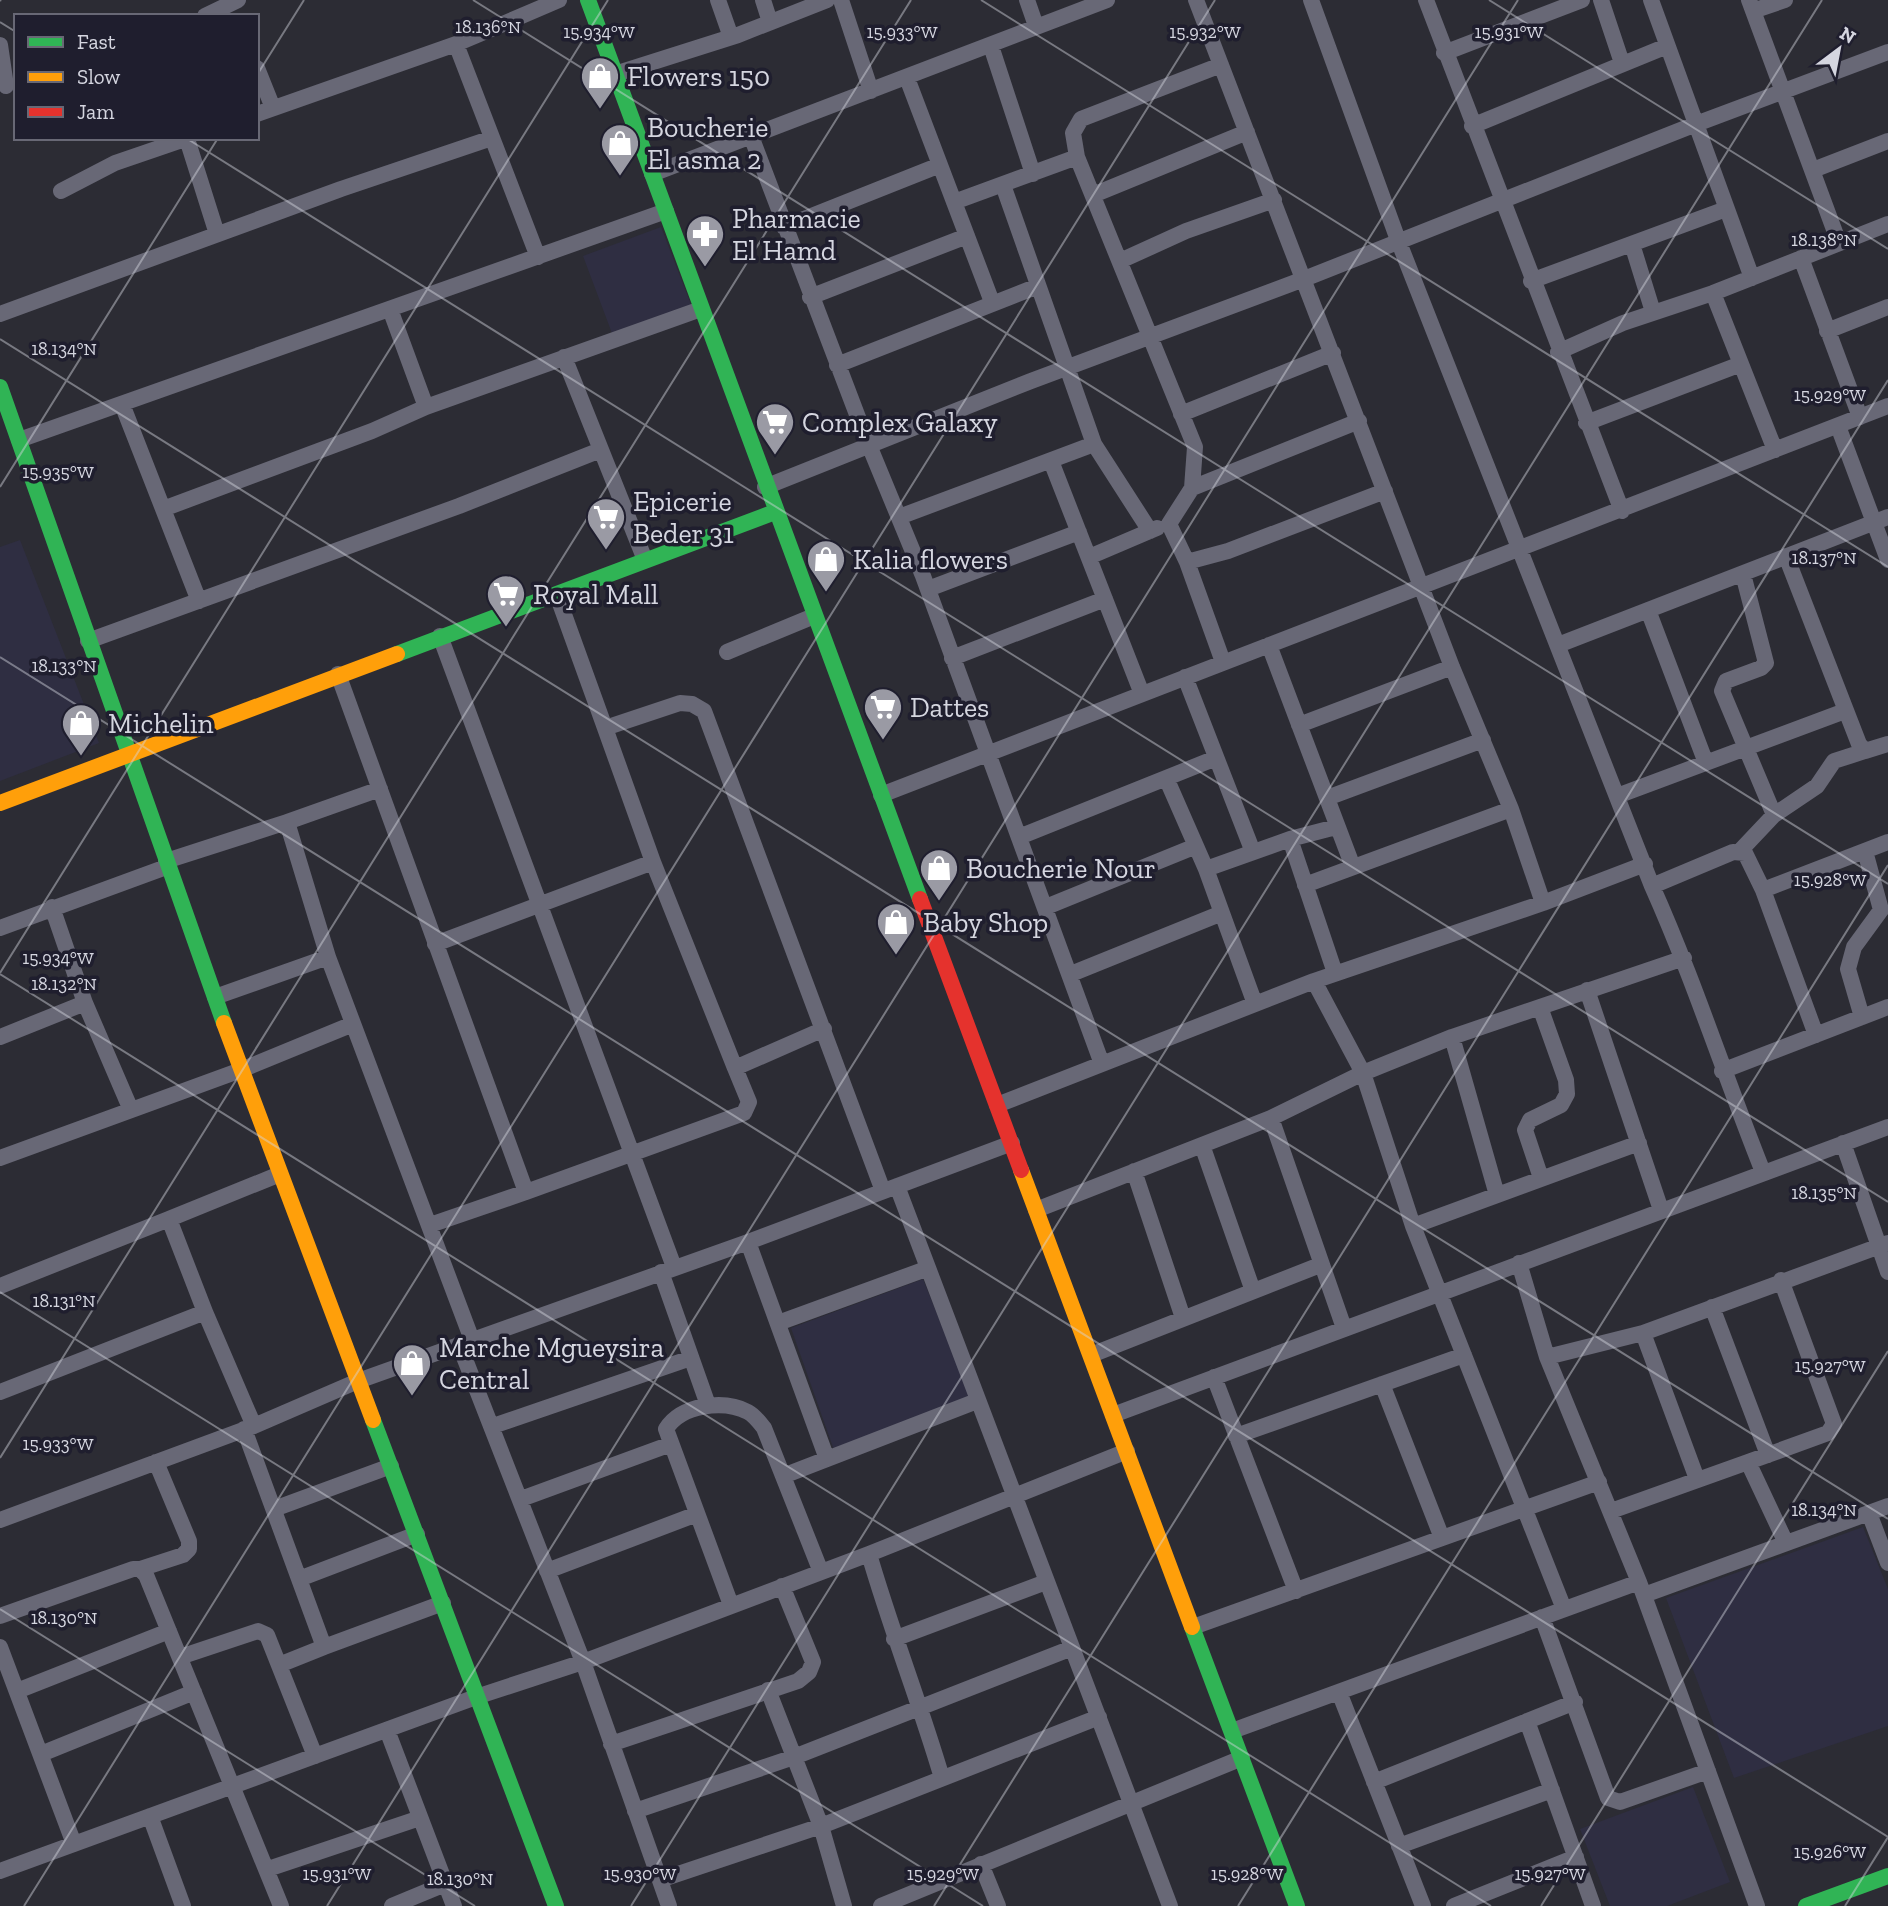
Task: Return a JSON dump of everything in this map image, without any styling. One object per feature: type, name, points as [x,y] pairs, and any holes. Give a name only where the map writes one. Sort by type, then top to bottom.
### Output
[{"type":"main road","points":[[588,0],[765,487],[1297,1906]]},
{"type":"main road","points":[[0,387],[241,1070],[556,1906]]},
{"type":"main road","points":[[0,803],[127,753],[775,512]]},
{"type":"main road","points":[[1806,1906],[1888,1876]]},
{"type":"street","points":[[259,79],[265,111],[456,44],[559,0]]},
{"type":"street","points":[[718,0],[731,37]]},
{"type":"street","points":[[763,0],[770,22]]},
{"type":"street","points":[[615,74],[731,37],[827,0]]},
{"type":"street","points":[[841,0],[872,91]]},
{"type":"street","points":[[1027,0],[1036,26]]},
{"type":"street","points":[[652,174],[1107,0]]},
{"type":"street","points":[[1196,0],[1452,667],[1511,809],[1544,903]]},
{"type":"street","points":[[1311,0],[1398,240],[1652,886],[1684,958],[1723,1071],[1763,1172]]},
{"type":"street","points":[[1426,0],[1558,352],[1622,511]]},
{"type":"street","points":[[1444,53],[1582,0]]},
{"type":"street","points":[[1601,0],[1622,63]]},
{"type":"street","points":[[1651,0],[1752,278]]},
{"type":"street","points":[[1785,0],[1751,6],[1839,243]]},
{"type":"street","points":[[210,14],[235,5]]},
{"type":"street","points":[[456,44],[538,257]]},
{"type":"street","points":[[0,45],[7,86]]},
{"type":"street","points":[[991,46],[1033,174]]},
{"type":"street","points":[[1472,126],[1667,46]]},
{"type":"street","points":[[765,487],[1066,368],[1304,279],[1782,90],[1888,52]]},
{"type":"street","points":[[1088,557],[1169,524],[1192,488],[1197,454],[1077,157],[1073,133],[1081,119],[1221,65]]},
{"type":"street","points":[[907,78],[992,302]]},
{"type":"street","points":[[1093,195],[1247,132]]},
{"type":"street","points":[[751,136],[810,297],[928,589],[986,754],[1071,974],[1101,1064]]},
{"type":"street","points":[[0,314],[217,234],[492,138]]},
{"type":"street","points":[[61,191],[115,163],[185,140]]},
{"type":"street","points":[[188,140],[217,234]]},
{"type":"street","points":[[1813,170],[1888,141]]},
{"type":"street","points":[[954,202],[1077,157]]},
{"type":"street","points":[[784,227],[940,165]]},
{"type":"street","points":[[1003,185],[1094,443],[1150,531]]},
{"type":"street","points":[[1120,261],[1186,231],[1273,200]]},
{"type":"street","points":[[1531,281],[1726,209]]},
{"type":"street","points":[[0,439],[18,437],[122,404],[666,211]]},
{"type":"street","points":[[1558,352],[1653,312],[1713,293],[1888,224]]},
{"type":"street","points":[[810,297],[967,236]]},
{"type":"street","points":[[1632,244],[1653,312]]},
{"type":"street","points":[[1801,258],[1860,417]]},
{"type":"street","points":[[837,365],[1038,286]]},
{"type":"street","points":[[1713,293],[1775,450]]},
{"type":"street","points":[[1827,331],[1888,307]]},
{"type":"street","points":[[390,309],[426,407]]},
{"type":"street","points":[[163,509],[360,436],[426,407],[701,309]]},
{"type":"street","points":[[1181,414],[1333,353]]},
{"type":"street","points":[[564,357],[598,450],[645,560]]},
{"type":"street","points":[[1586,423],[1741,364]]},
{"type":"street","points":[[122,404],[199,601]]},
{"type":"street","points":[[881,795],[1888,406]]},
{"type":"street","points":[[1192,488],[1359,421]]},
{"type":"street","points":[[1838,426],[1881,519],[1888,560]]},
{"type":"street","points":[[899,517],[1094,443]]},
{"type":"street","points":[[88,640],[459,506],[598,450]]},
{"type":"street","points":[[1051,461],[1142,694]]},
{"type":"street","points":[[1186,562],[1228,551],[1385,491]]},
{"type":"street","points":[[1558,645],[1881,519]]},
{"type":"street","points":[[1169,524],[1223,662]]},
{"type":"street","points":[[928,589],[1079,532]]},
{"type":"street","points":[[1786,556],[1858,744],[1865,751]]},
{"type":"street","points":[[1743,574],[1767,659],[1765,666],[1726,681],[1722,686],[1744,748],[1774,815]]},
{"type":"street","points":[[430,1225],[744,1113],[749,1102],[653,862],[557,595]]},
{"type":"street","points":[[952,658],[1105,599]]},
{"type":"street","points":[[1648,610],[1706,763]]},
{"type":"street","points":[[727,652],[814,616]]},
{"type":"street","points":[[440,636],[632,1155],[668,1270],[691,1358],[708,1405]]},
{"type":"street","points":[[1269,645],[1353,866]]},
{"type":"street","points":[[1298,725],[1452,667]]},
{"type":"street","points":[[338,674],[526,1192]]},
{"type":"street","points":[[1185,677],[1253,852]]},
{"type":"street","points":[[604,728],[680,703],[692,704],[704,711],[824,1029],[926,1269],[1170,1906]]},
{"type":"street","points":[[1617,796],[1845,711]]},
{"type":"street","points":[[1327,798],[1483,740]]},
{"type":"street","points":[[1652,886],[1739,852],[1774,815],[1817,786],[1834,761],[1888,744]]},
{"type":"street","points":[[1019,837],[1167,780],[1216,758]]},
{"type":"street","points":[[1167,780],[1206,869],[1255,1004]]},
{"type":"street","points":[[0,928],[167,864],[380,789]]},
{"type":"street","points":[[1305,885],[1511,809]]},
{"type":"street","points":[[286,822],[328,957],[430,1225],[493,1426],[583,1662],[669,1906]]},
{"type":"street","points":[[1206,869],[1290,839],[1336,827]]},
{"type":"street","points":[[1290,839],[1335,974]]},
{"type":"street","points":[[1763,890],[1888,842]]},
{"type":"street","points":[[1046,907],[1196,846]]},
{"type":"street","points":[[1861,1017],[1848,969],[1854,947],[1881,910],[1865,851]]},
{"type":"street","points":[[1739,852],[1748,856],[1763,890],[1816,1035]]},
{"type":"street","points":[[435,944],[653,862]]},
{"type":"street","points":[[997,1105],[1314,981],[1544,903],[1644,864]]},
{"type":"street","points":[[52,907],[85,1003],[131,1110]]},
{"type":"street","points":[[1071,974],[1222,913]]},
{"type":"street","points":[[215,997],[328,957]]},
{"type":"street","points":[[1036,1210],[1271,1118],[1363,1073],[1452,1037],[1684,958]]},
{"type":"street","points":[[1314,981],[1363,1073],[1413,1226],[1564,1609]]},
{"type":"street","points":[[1587,990],[1661,1210]]},
{"type":"street","points":[[0,1037],[85,1003]]},
{"type":"street","points":[[1540,1007],[1567,1088],[1561,1105],[1530,1120],[1525,1130],[1541,1178]]},
{"type":"street","points":[[1723,1071],[1888,1007]]},
{"type":"street","points":[[0,1158],[241,1070],[353,1024]]},
{"type":"street","points":[[735,1068],[824,1029]]},
{"type":"street","points":[[1452,1037],[1497,1195]]},
{"type":"street","points":[[1271,1118],[1344,1328]]},
{"type":"street","points":[[1113,1415],[1888,1127]]},
{"type":"street","points":[[0,1520],[249,1427],[358,1381],[748,1242],[1012,1143]]},
{"type":"street","points":[[1413,1226],[1639,1143]]},
{"type":"street","points":[[1843,1143],[1884,1245],[1888,1272]]},
{"type":"street","points":[[1202,1145],[1254,1291]]},
{"type":"street","points":[[1134,1171],[1184,1318]]},
{"type":"street","points":[[0,1286],[280,1174]]},
{"type":"street","points":[[169,1219],[249,1427],[274,1509],[324,1647]]},
{"type":"street","points":[[748,1242],[827,1459]]},
{"type":"street","points":[[1548,1357],[1643,1333],[1781,1280],[1884,1245]]},
{"type":"street","points":[[1519,1263],[1548,1357],[1641,1588],[1756,1906]]},
{"type":"street","points":[[1091,1355],[1320,1265]]},
{"type":"street","points":[[778,1323],[926,1269]]},
{"type":"street","points":[[1611,1511],[1828,1433],[1834,1424],[1781,1280]]},
{"type":"street","points":[[1712,1307],[1768,1455]]},
{"type":"street","points":[[0,1392],[205,1312]]},
{"type":"street","points":[[1643,1333],[1697,1479]]},
{"type":"street","points":[[1236,1436],[1464,1355]]},
{"type":"street","points":[[493,1426],[691,1358]]},
{"type":"street","points":[[1214,1377],[1296,1591]]},
{"type":"street","points":[[1382,1384],[1442,1538]]},
{"type":"street","points":[[783,1476],[977,1401]]},
{"type":"street","points":[[731,1605],[666,1429],[677,1416],[708,1405],[750,1412],[764,1428],[821,1572]]},
{"type":"street","points":[[521,1499],[671,1444]]},
{"type":"street","points":[[0,1871],[476,1697],[583,1662],[869,1554],[1013,1494],[1127,1451]]},
{"type":"street","points":[[0,1616],[133,1569],[140,1570],[183,1555],[189,1549],[189,1541],[156,1462]]},
{"type":"street","points":[[1748,1462],[1786,1544]]},
{"type":"street","points":[[274,1509],[391,1466]]},
{"type":"street","points":[[1193,1627],[1599,1482]]},
{"type":"street","points":[[1232,1731],[1564,1609],[1786,1544],[1888,1506]]},
{"type":"street","points":[[1869,1513],[1888,1563]]},
{"type":"street","points":[[547,1571],[697,1514]]},
{"type":"street","points":[[299,1579],[417,1534]]},
{"type":"street","points":[[869,1554],[894,1639],[922,1708],[942,1778]]},
{"type":"street","points":[[140,1570],[146,1575],[281,1906]]},
{"type":"street","points":[[894,1639],[1046,1582]]},
{"type":"street","points":[[611,1744],[798,1681],[809,1672],[813,1662],[782,1586]]},
{"type":"street","points":[[279,1665],[443,1603]]},
{"type":"street","points":[[1542,1618],[1608,1798],[1613,1802],[1620,1802],[1708,1771]]},
{"type":"street","points":[[17,1691],[169,1631]]},
{"type":"street","points":[[180,1657],[258,1631],[267,1635],[315,1756]]},
{"type":"street","points":[[0,1647],[74,1844]]},
{"type":"street","points":[[635,1811],[794,1757],[1072,1648]]},
{"type":"street","points":[[768,1690],[821,1826],[844,1906]]},
{"type":"street","points":[[41,1754],[194,1692]]},
{"type":"street","points":[[1339,1692],[1423,1906]]},
{"type":"street","points":[[1374,1782],[1575,1702]]},
{"type":"street","points":[[660,1880],[821,1826],[1099,1717]]},
{"type":"street","points":[[1527,1721],[1593,1906]]},
{"type":"street","points":[[387,1730],[454,1906]]},
{"type":"street","points":[[891,1904],[1130,1801],[1242,1758]]},
{"type":"street","points":[[1399,1846],[1552,1790]]},
{"type":"street","points":[[150,1816],[178,1904]]},
{"type":"street","points":[[268,1869],[420,1818]]},
{"type":"street","points":[[1454,1906],[1576,1857]]},
{"type":"street","points":[[981,1864],[998,1906]]},
{"type":"street","points":[[392,1906],[445,1884]]},
{"type":"shaded area","points":[[661,227],[692,307],[613,336],[583,256]]},
{"type":"shaded area","points":[[20,540],[99,743],[0,781],[0,547]]},
{"type":"shaded area","points":[[923,1279],[972,1400],[835,1453],[791,1328]]},
{"type":"shaded area","points":[[1863,1527],[1888,1589],[1888,1726],[1734,1778],[1666,1598]]},
{"type":"shaded area","points":[[1693,1787],[1730,1882],[1667,1906],[1610,1906],[1580,1829]]},
{"type":"traffic: fast","points":[[588,0],[920,899]]},
{"type":"traffic: fast","points":[[0,387],[224,1023]]},
{"type":"traffic: fast","points":[[397,654],[775,512]]},
{"type":"traffic: fast","points":[[373,1420],[556,1906]]},
{"type":"traffic: fast","points":[[1192,1627],[1297,1906]]},
{"type":"traffic: fast","points":[[1806,1906],[1888,1876]]},
{"type":"traffic: slow","points":[[0,803],[397,654]]},
{"type":"traffic: slow","points":[[224,1023],[373,1420]]},
{"type":"traffic: slow","points":[[1021,1170],[1192,1627]]},
{"type":"traffic: jam","points":[[920,899],[1021,1170]]},
{"type":"place","name":"Flowers 150","points":[[600,110]]},
{"type":"place","name":"Boucherie El asma 2","points":[[620,177]]},
{"type":"place","name":"Pharmacie El Hamd","points":[[705,268]]},
{"type":"place","name":"Complex Galaxy","points":[[775,456]]},
{"type":"place","name":"Epicerie Beder 31","points":[[606,551]]},
{"type":"place","name":"Kalia flowers","points":[[826,593]]},
{"type":"place","name":"Royal Mall","points":[[506,628]]},
{"type":"place","name":"Dattes","points":[[883,741]]},
{"type":"place","name":"Michelin","points":[[81,757]]},
{"type":"place","name":"Boucherie Nour","points":[[939,902]]},
{"type":"place","name":"Baby Shop","points":[[896,956]]},
{"type":"place","name":"Marche Mgueysira Central","points":[[412,1397]]}]
